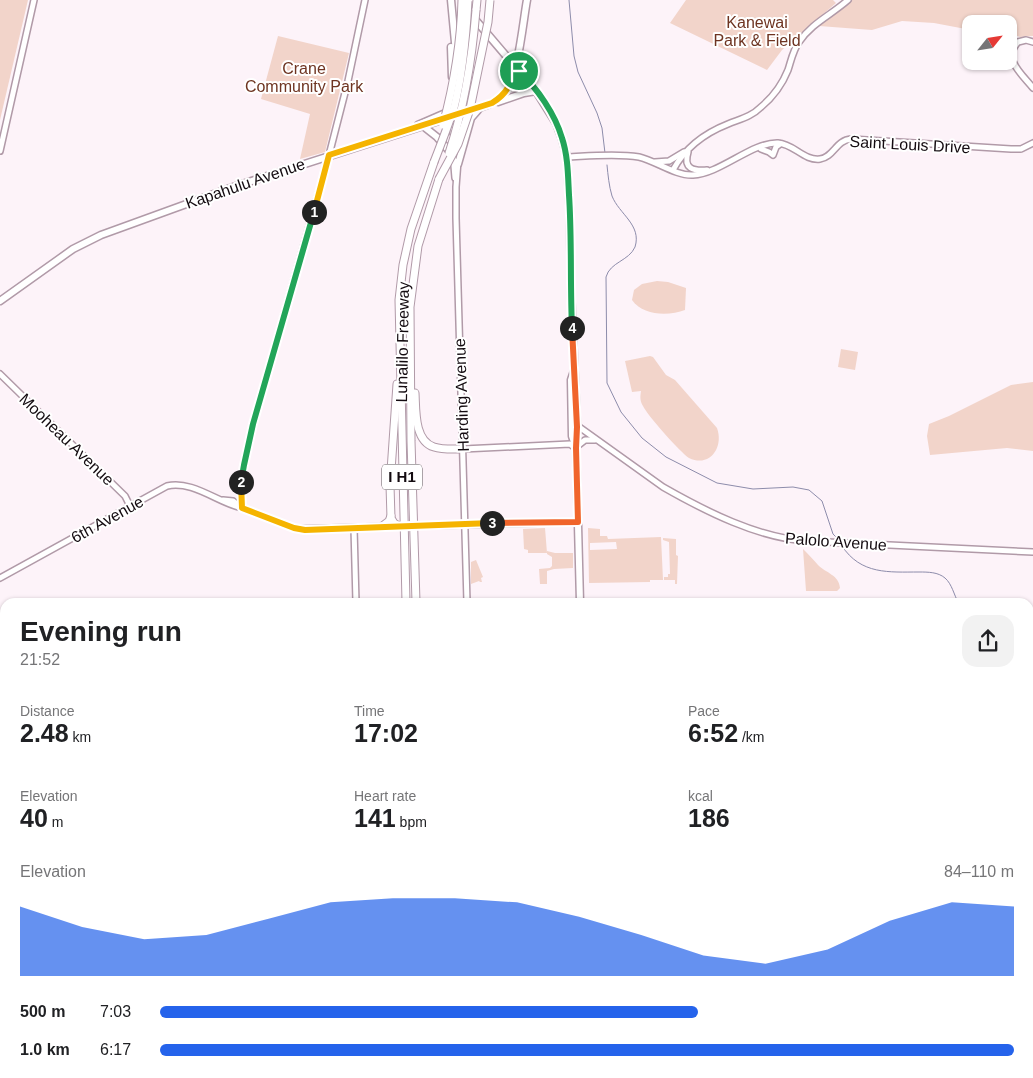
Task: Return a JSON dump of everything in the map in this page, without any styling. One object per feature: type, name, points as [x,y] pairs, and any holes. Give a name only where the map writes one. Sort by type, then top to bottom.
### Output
[{"type":"highway","name":"Lunalilo Freeway","points":[[406,598],[399,300],[403,265],[411,229],[453,110],[460,83],[464,53],[466,0]]},
{"type":"highway","name":"Lunalilo Freeway","points":[[416,598],[410,336],[411,300],[421,234],[458,128],[465,100],[472,58],[476,0]]},
{"type":"highway","points":[[439,179],[458,144],[470,109],[488,22],[490,0]]},
{"type":"highway","points":[[410,336],[417,417],[421,435],[433,447],[463,449]]},
{"type":"highway","points":[[399,526],[393,522],[391,515],[390,467],[400,352]]},
{"type":"highway","points":[[380,527],[389,522],[391,515]]},
{"type":"main road","name":"Harding Avenue","points":[[451,0],[453,36],[455,41],[453,114]]},
{"type":"main road","points":[[456,0],[473,17],[536,91],[556,123],[567,157],[574,371],[576,379],[580,598]]},
{"type":"main road","name":"Kapahulu Avenue","points":[[0,301],[73,249],[97,236],[236,186],[423,126],[453,114],[492,103],[508,89],[515,67],[527,0]]},
{"type":"main road","points":[[453,36],[457,26],[473,17]]},
{"type":"main road","name":"Harding Avenue","points":[[453,36],[451,39],[453,114]]},
{"type":"main road","points":[[492,103],[536,91]]},
{"type":"main road","points":[[456,161],[471,118],[483,106]]},
{"type":"main road","points":[[407,130],[453,114]]},
{"type":"main road","points":[[423,126],[448,149],[456,161]]},
{"type":"main road","points":[[574,371],[571,378],[572,436],[576,448]]},
{"type":"street","points":[[0,151],[34,0]]},
{"type":"street","points":[[242,508],[241,480],[253,424],[329,155],[348,81],[365,0]]},
{"type":"street","points":[[652,162],[669,161],[688,150],[712,130],[745,119],[766,103],[781,84],[802,38],[813,25],[848,0]]},
{"type":"street","points":[[1033,42],[1027,40],[1018,42],[1013,50],[1011,59],[1033,88]]},
{"type":"street","name":"Harding Avenue","points":[[453,114],[456,161],[467,598]]},
{"type":"street","name":"Saint Louis Drive","points":[[780,144],[794,148],[809,158],[818,159],[829,155],[840,143],[848,139],[1011,150],[1021,149],[1033,143]]},
{"type":"street","points":[[567,157],[631,156],[683,174],[694,175],[711,170],[758,149],[780,144]]},
{"type":"street","points":[[758,149],[768,151],[773,155],[776,147],[780,144]]},
{"type":"street","points":[[688,150],[686,159],[689,167],[694,170],[711,170]]},
{"type":"street","points":[[673,170],[688,150]]},
{"type":"street","name":"Mooheau Avenue","points":[[0,374],[125,496],[130,506]]},
{"type":"street","points":[[571,389],[574,399],[574,423],[577,427]]},
{"type":"street","name":"Palolo Avenue","points":[[577,427],[663,487],[688,501],[774,536],[848,543],[1033,552]]},
{"type":"street","points":[[463,449],[570,444],[576,448],[586,439],[598,440]]},
{"type":"street","name":"6th Avenue","points":[[0,578],[167,486],[174,485],[187,487],[297,529],[578,522]]},
{"type":"street","points":[[233,501],[242,495]]},
{"type":"street","name":"6th Avenue","points":[[219,499],[233,501],[242,508]]},
{"type":"street","points":[[354,528],[356,598]]},
{"type":"green space","points":[[0,0],[28,0],[0,120]]},
{"type":"green space","name":"Kanewai Park & Field","points":[[686,0],[833,0],[836,3],[782,50],[767,70],[670,23]]},
{"type":"green space","points":[[848,0],[1033,0],[1033,36],[1018,36],[1018,15],[962,15],[962,28],[934,23],[902,21],[872,30],[819,26],[825,17]]},
{"type":"green space","name":"Crane Community Park","points":[[278,36],[349,53],[325,152],[300,159],[310,114],[261,99]]},
{"type":"green space","points":[[657,281],[668,282],[686,288],[685,310],[664,314],[649,312],[632,300],[634,290],[642,284]]},
{"type":"green space","points":[[841,349],[858,352],[855,370],[838,367]]},
{"type":"green space","points":[[653,357],[666,375],[675,380],[717,428],[719,442],[714,454],[709,458],[697,460],[685,455],[664,434],[646,411],[640,397],[641,391],[632,392],[625,361]]},
{"type":"green space","points":[[1033,382],[1033,451],[1007,448],[930,455],[927,436],[929,424],[1011,385]]},
{"type":"green space","points":[[545,528],[547,553],[528,553],[528,550],[524,549],[523,529]]},
{"type":"green space","points":[[588,528],[600,529],[600,536],[607,536],[608,539],[661,537],[663,580],[589,583]],"holes":[[[616,542],[617,549],[590,550],[590,543]]]},
{"type":"green space","points":[[663,538],[676,539],[676,555],[678,556],[677,584],[675,584],[675,580],[664,580],[664,577],[668,577],[668,574],[670,574],[669,542],[663,540]]},
{"type":"green space","points":[[803,549],[821,568],[837,580],[840,588],[837,591],[806,591]]},
{"type":"green space","points":[[547,551],[573,553],[573,568],[547,571],[547,584],[540,584],[539,569],[552,566],[552,557],[547,554]]},
{"type":"green space","points":[[476,560],[483,577],[481,578],[482,582],[479,581],[471,584],[471,562]]},
{"type":"waterway","points":[[569,0],[574,56],[578,72],[602,128],[605,153]]},
{"type":"waterway","points":[[607,165],[612,196],[633,226],[636,239],[632,252],[611,268],[606,277],[607,383],[621,412],[642,438],[666,457],[717,483],[753,489],[793,487],[809,490],[822,501],[833,534],[839,540]]},
{"type":"waterway","points":[[842,546],[858,562],[876,570],[929,572],[939,575],[949,583],[956,598]]},
{"type":"route","points":[[515,67],[519,71],[538,94],[556,123],[567,157],[578,440],[576,448],[578,522],[305,530],[294,528],[242,508],[241,480],[253,424],[329,155],[492,103],[498,100],[508,89],[515,67]]}]
